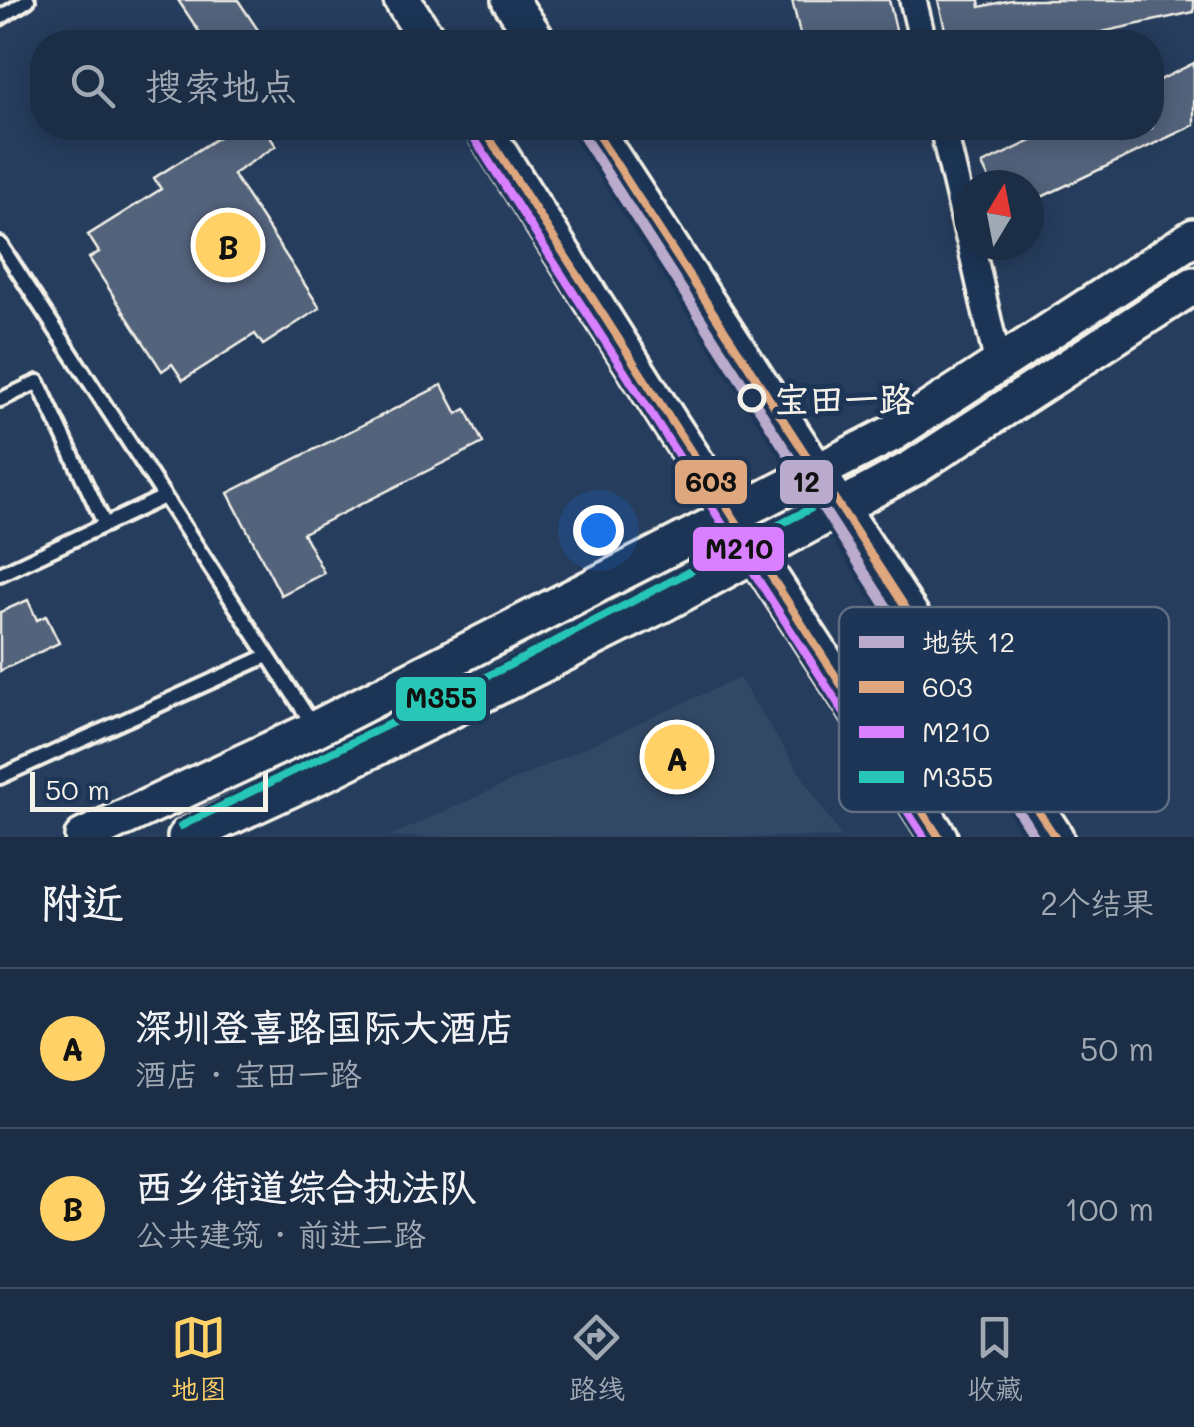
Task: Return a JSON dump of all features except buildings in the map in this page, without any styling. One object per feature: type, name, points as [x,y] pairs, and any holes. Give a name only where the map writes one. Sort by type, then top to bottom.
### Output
[{"type":"main road","points":[[402,0],[421,30]]},
{"type":"main road","points":[[510,0],[530,30]]},
{"type":"main road","points":[[491,140],[839,684]]},
{"type":"main road","points":[[602,140],[906,607]]},
{"type":"main road","points":[[83,837],[315,729],[893,433],[1194,238]]},
{"type":"main road","points":[[186,837],[331,770],[664,603],[916,466],[1194,285]]},
{"type":"main road","points":[[923,812],[939,837]]},
{"type":"main road","points":[[1039,812],[1055,837]]},
{"type":"street","points":[[913,0],[920,30]]},
{"type":"street","points":[[946,140],[954,174]]},
{"type":"street","points":[[974,260],[998,364]]},
{"type":"lane","points":[[0,18],[28,0]]},
{"type":"lane","points":[[0,244],[315,729]]},
{"type":"lane","points":[[0,400],[38,382],[105,524]]},
{"type":"lane","points":[[0,574],[164,497]]},
{"type":"lane","points":[[0,778],[267,656]]},
{"type":"shaded area","points":[[739,678],[841,837],[388,837]]},
{"type":"metro line","name":"12","points":[[586,140],[887,607]]},
{"type":"metro line","name":"12","points":[[1019,812],[1035,837]]},
{"type":"transit line","name":"M210","points":[[475,140],[839,705]]},
{"type":"transit line","name":"603","points":[[491,140],[839,682]]},
{"type":"transit line","name":"M210","points":[[586,140],[890,607]]},
{"type":"transit line","name":"M355","points":[[181,826],[510,665],[823,502],[586,140]]},
{"type":"transit line","name":"603","points":[[601,140],[905,607]]},
{"type":"transit line","name":"M210","points":[[908,812],[924,837]]},
{"type":"transit line","name":"603","points":[[923,812],[939,837]]},
{"type":"transit line","name":"M210","points":[[1024,812],[1040,837]]},
{"type":"transit line","name":"603","points":[[1039,812],[1055,837]]},
{"type":"place","name":"西乡街道综合执法队","points":[[228,245]]},
{"type":"place","name":"宝田一路","points":[[752,398]]},
{"type":"place","name":"深圳登喜路国际大酒店","points":[[677,757]]}]
